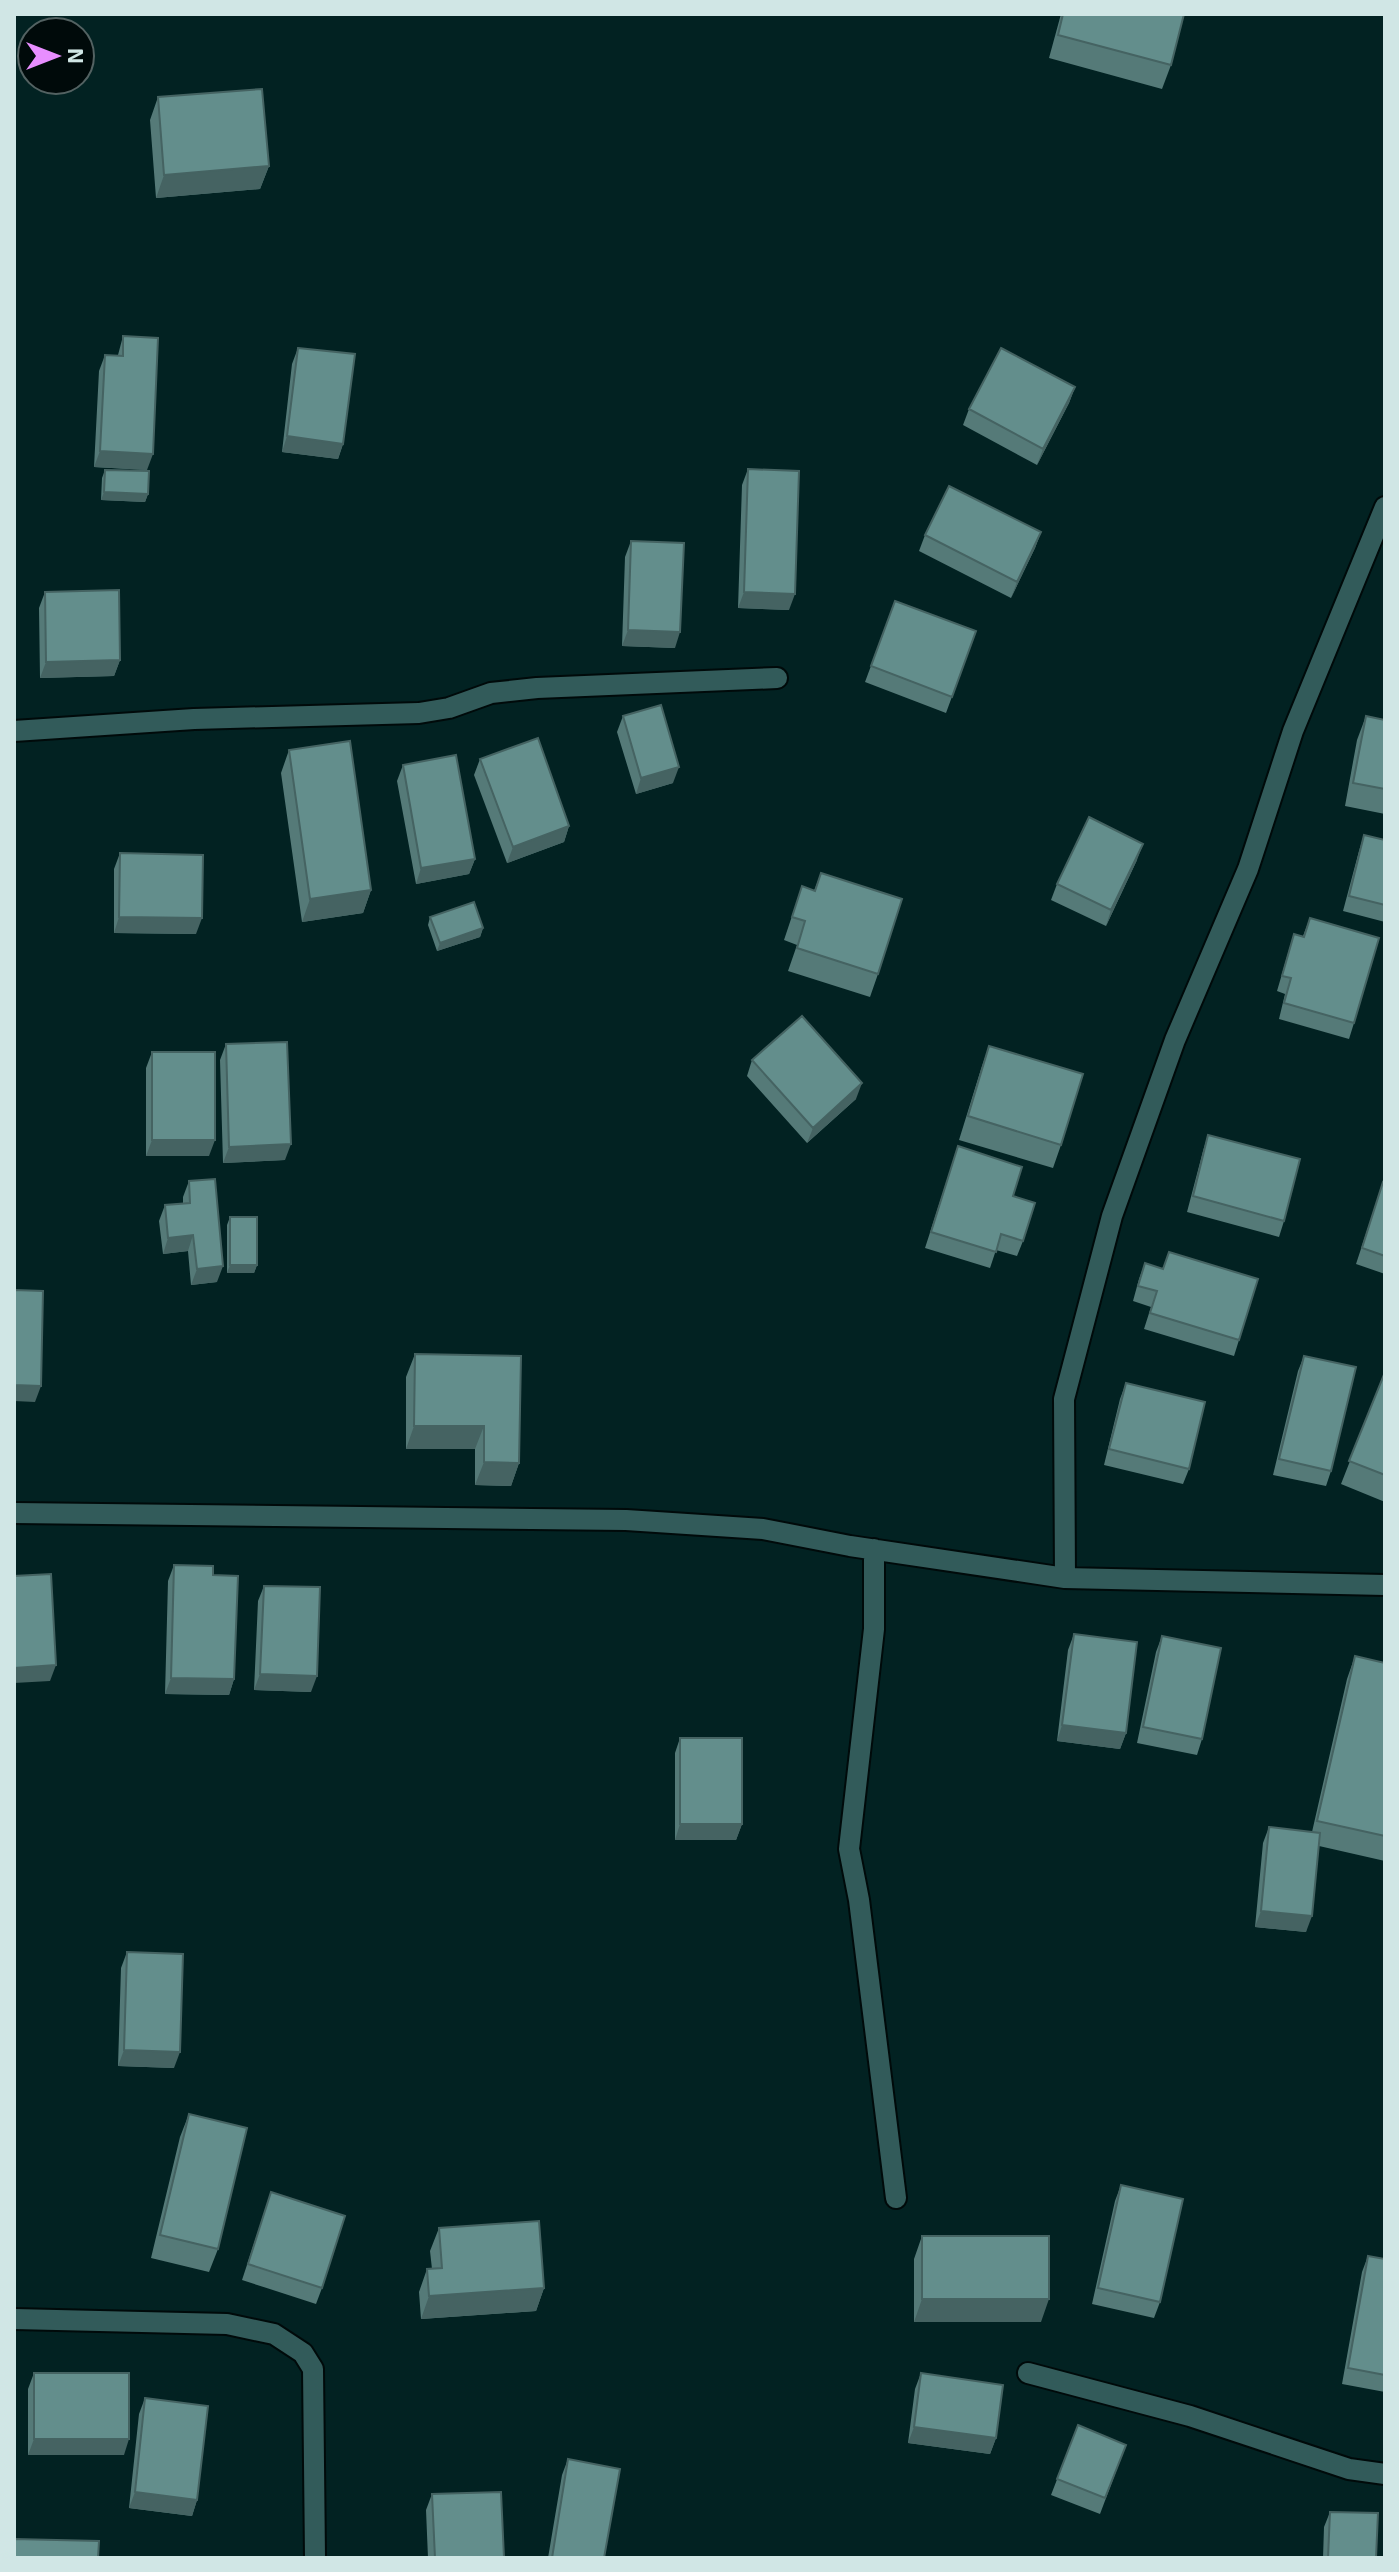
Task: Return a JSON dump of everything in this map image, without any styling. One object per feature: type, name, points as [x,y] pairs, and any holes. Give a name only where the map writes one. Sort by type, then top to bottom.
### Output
[{"type":"street","points":[[1065,1578],[1064,1399],[1112,1216],[1175,1040],[1248,869],[1293,731],[1385,507]]},
{"type":"street","points":[[14,731],[194,719],[419,713],[449,708],[491,693],[537,688],[777,678]]},
{"type":"street","points":[[14,1513],[626,1520],[763,1529],[1065,1578],[1385,1585]]},
{"type":"street","points":[[874,1549],[874,1629],[849,1849],[859,1900],[896,2198]]},
{"type":"street","points":[[14,2319],[227,2324],[274,2334],[303,2353],[313,2369],[315,2558]]},
{"type":"street","points":[[1028,2373],[1190,2416],[1349,2469],[1385,2474]]},
{"type":"building","points":[[1063,14],[1184,14],[1171,65],[1058,35]]},
{"type":"building","points":[[262,89],[269,166],[164,175],[158,97]]},
{"type":"building","points":[[123,336],[158,338],[153,454],[100,451],[105,355],[123,356]]},
{"type":"building","points":[[298,348],[355,354],[343,444],[287,436]]},
{"type":"building","points":[[1001,348],[1075,387],[1043,449],[969,409]]},
{"type":"building","points":[[748,469],[799,471],[795,594],[744,592]]},
{"type":"building","points":[[105,470],[149,471],[148,494],[104,492]]},
{"type":"building","points":[[949,486],[1041,532],[1017,582],[925,535]]},
{"type":"building","points":[[631,541],[684,543],[680,632],[628,630]]},
{"type":"building","points":[[119,590],[120,660],[46,662],[45,592]]},
{"type":"building","points":[[895,601],[976,631],[952,697],[871,666]]},
{"type":"building","points":[[661,705],[679,767],[641,778],[623,716]]},
{"type":"building","points":[[1366,716],[1385,720],[1385,789],[1353,783]]},
{"type":"building","points":[[538,738],[569,826],[513,847],[480,759]]},
{"type":"building","points":[[350,741],[371,890],[310,899],[289,750]]},
{"type":"building","points":[[456,755],[475,859],[421,868],[403,765]]},
{"type":"building","points":[[1089,817],[1143,844],[1111,910],[1057,884]]},
{"type":"building","points":[[1364,835],[1385,840],[1385,905],[1349,896]]},
{"type":"building","points":[[120,853],[203,855],[202,918],[119,917]]},
{"type":"building","points":[[821,873],[902,899],[878,974],[797,948],[805,921],[792,917],[802,886],[815,891]]},
{"type":"building","points":[[474,902],[483,928],[440,943],[430,917]]},
{"type":"building","points":[[1310,918],[1379,938],[1354,1023],[1284,1003],[1291,978],[1282,976],[1294,934],[1304,937]]},
{"type":"building","points":[[802,1016],[862,1083],[813,1128],[752,1060]]},
{"type":"building","points":[[287,1042],[291,1144],[229,1147],[226,1044]]},
{"type":"building","points":[[989,1046],[1083,1074],[1061,1145],[968,1116]]},
{"type":"building","points":[[152,1052],[215,1052],[215,1140],[152,1140]]},
{"type":"building","points":[[1208,1135],[1300,1159],[1284,1221],[1193,1196]]},
{"type":"building","points":[[958,1146],[1022,1167],[1013,1196],[1035,1203],[1023,1241],[1001,1234],[996,1252],[931,1232]]},
{"type":"building","points":[[215,1179],[223,1266],[197,1269],[193,1235],[168,1238],[165,1205],[190,1203],[189,1181]]},
{"type":"building","points":[[1385,1183],[1385,1256],[1362,1248]]},
{"type":"building","points":[[230,1217],[257,1217],[257,1265],[230,1265]]},
{"type":"building","points":[[1169,1252],[1258,1279],[1239,1340],[1150,1313],[1157,1291],[1138,1286],[1145,1263],[1163,1269]]},
{"type":"building","points":[[14,1290],[43,1291],[41,1386],[14,1385]]},
{"type":"building","points":[[415,1354],[521,1356],[519,1463],[484,1462],[484,1426],[414,1426]]},
{"type":"building","points":[[1304,1356],[1356,1367],[1331,1471],[1279,1459]]},
{"type":"building","points":[[1385,1372],[1385,1475],[1349,1461]]},
{"type":"building","points":[[1126,1383],[1205,1402],[1189,1469],[1109,1449]]},
{"type":"building","points":[[174,1565],[213,1566],[213,1575],[238,1576],[234,1679],[171,1678]]},
{"type":"building","points":[[51,1574],[56,1665],[14,1668],[14,1576]]},
{"type":"building","points":[[264,1586],[320,1587],[317,1676],[260,1674]]},
{"type":"building","points":[[1074,1634],[1137,1642],[1126,1733],[1062,1725]]},
{"type":"building","points":[[1162,1636],[1221,1648],[1202,1739],[1143,1727]]},
{"type":"building","points":[[1355,1656],[1385,1663],[1385,1836],[1317,1821]]},
{"type":"building","points":[[680,1738],[742,1738],[742,1824],[680,1824]]},
{"type":"building","points":[[1269,1827],[1320,1833],[1312,1916],[1261,1911]]},
{"type":"building","points":[[127,1952],[183,1954],[180,2052],[124,2050]]},
{"type":"building","points":[[189,2114],[247,2128],[218,2249],[160,2235]]},
{"type":"building","points":[[1121,2185],[1183,2199],[1160,2302],[1098,2288]]},
{"type":"building","points":[[271,2192],[345,2216],[322,2288],[248,2264]]},
{"type":"building","points":[[539,2221],[544,2288],[429,2296],[427,2269],[442,2268],[439,2228]]},
{"type":"building","points":[[922,2236],[1049,2236],[1049,2299],[922,2299]]},
{"type":"building","points":[[1368,2256],[1385,2259],[1385,2375],[1348,2368]]},
{"type":"building","points":[[34,2373],[129,2373],[129,2439],[34,2439]]},
{"type":"building","points":[[921,2373],[1003,2385],[996,2438],[914,2427]]},
{"type":"building","points":[[145,2398],[208,2406],[197,2500],[135,2492]]},
{"type":"building","points":[[1078,2425],[1126,2445],[1105,2498],[1057,2479]]},
{"type":"building","points":[[568,2459],[620,2469],[604,2558],[552,2558]]},
{"type":"building","points":[[501,2492],[504,2558],[435,2558],[432,2494]]},
{"type":"building","points":[[1330,2512],[1378,2513],[1376,2558],[1328,2558]]},
{"type":"building","points":[[14,2539],[99,2541],[98,2558],[14,2558]]}]
